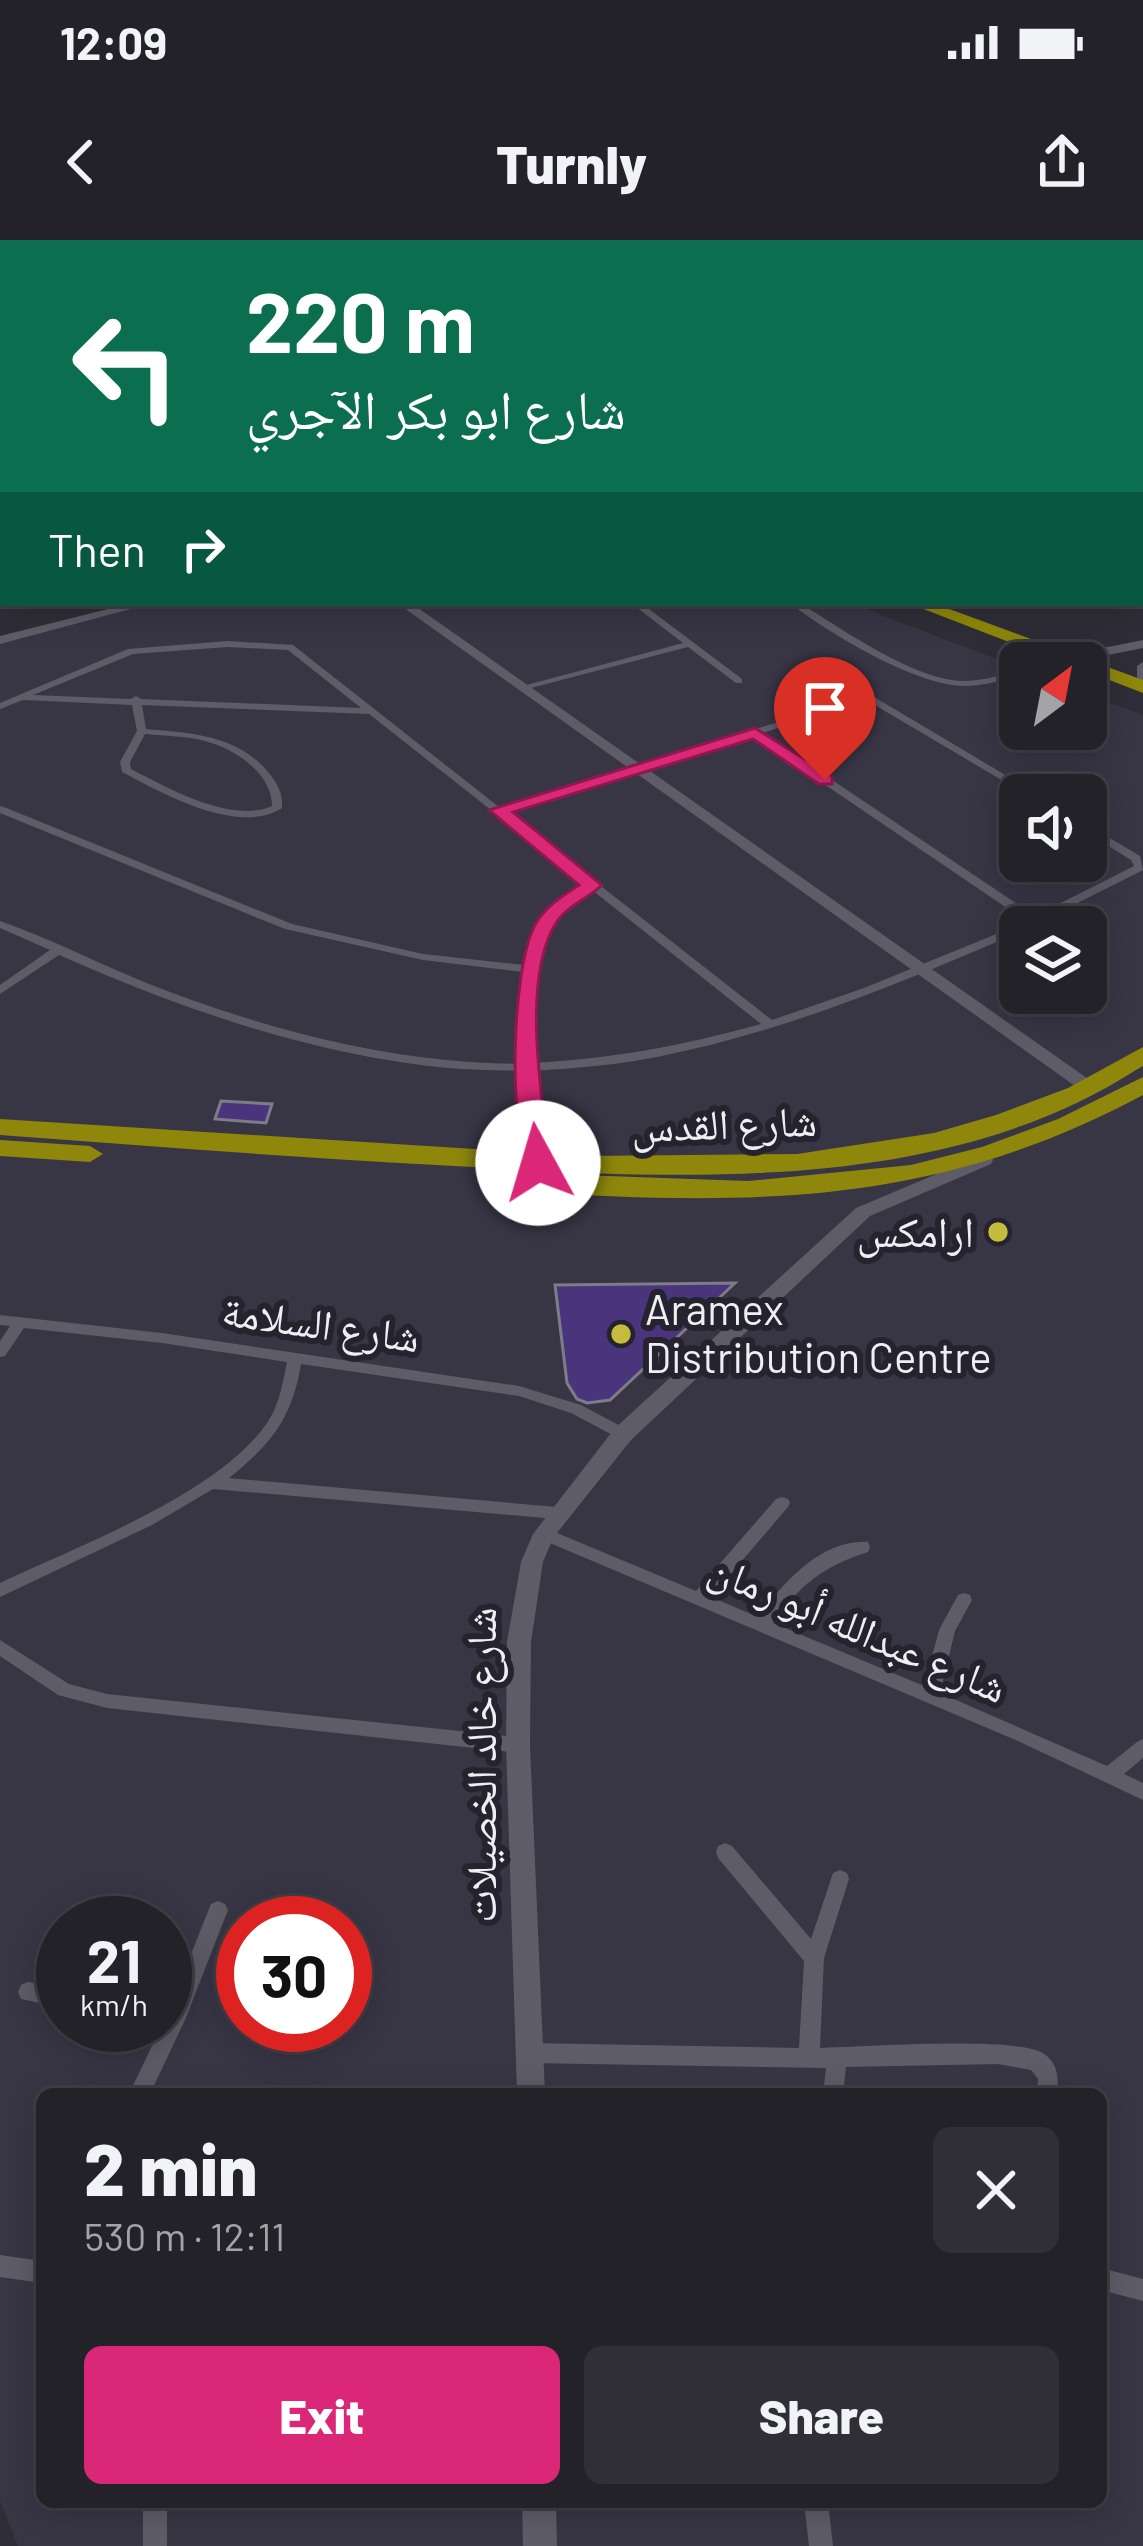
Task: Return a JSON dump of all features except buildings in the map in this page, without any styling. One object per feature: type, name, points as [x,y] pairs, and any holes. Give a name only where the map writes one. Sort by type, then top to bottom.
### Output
[{"type":"highway","points":[[898,606],[999,642]]},
{"type":"highway","points":[[923,606],[1005,642]]},
{"type":"highway","points":[[1107,672],[1143,683]]},
{"type":"highway","points":[[1107,684],[1143,697]]},
{"type":"highway","name":"شارع القدس","points":[[0,1126],[538,1163],[699,1169],[818,1162],[946,1141],[1032,1112],[1088,1087],[1142,1052]]},
{"type":"highway","name":"شارع القدس","points":[[0,1148],[628,1190],[737,1191],[855,1181],[984,1160],[1079,1120],[1143,1085]]},
{"type":"street","points":[[0,638],[122,606]]},
{"type":"street","points":[[0,638],[134,606]]},
{"type":"street","points":[[407,606],[1088,1087]]},
{"type":"street","points":[[639,606],[739,681]]},
{"type":"street","points":[[799,606],[860,643],[937,680],[974,683],[999,678]]},
{"type":"street","points":[[0,706],[131,651],[266,644],[298,651],[769,1024]]},
{"type":"street","points":[[526,688],[690,644]]},
{"type":"street","points":[[1143,644],[1108,651],[1112,658],[1143,656]]},
{"type":"street","points":[[1143,667],[1143,683]]},
{"type":"street","points":[[846,685],[999,774]]},
{"type":"street","points":[[499,810],[869,697]]},
{"type":"street","points":[[17,698],[376,711]]},
{"type":"street","points":[[136,699],[142,731],[124,763],[130,772],[236,816],[263,816],[277,808],[277,792],[266,776],[231,748],[212,740],[142,731]]},
{"type":"street","points":[[755,733],[1012,906]]},
{"type":"street","points":[[0,809],[289,928],[423,957],[530,969]]},
{"type":"street","points":[[1063,906],[1140,867],[1136,858],[1107,840]]},
{"type":"street","points":[[538,1163],[527,1067],[530,969],[555,910],[592,885]]},
{"type":"street","points":[[0,924],[251,1025],[409,1059],[527,1067],[635,1057],[769,1024],[921,970],[999,936]]},
{"type":"street","points":[[0,990],[58,950]]},
{"type":"street","name":"شارع خالد الخصيلات","points":[[531,2088],[518,1745],[519,1642],[532,1562],[550,1524],[623,1433],[863,1211],[984,1160]]},
{"type":"street","points":[[855,1181],[864,1192],[863,1211]]},
{"type":"street","name":"شارع السلامة","points":[[0,1320],[295,1358],[551,1399],[623,1433]]},
{"type":"street","points":[[0,1352],[20,1322]]},
{"type":"street","points":[[0,1590],[212,1483],[271,1430],[289,1391],[295,1358]]},
{"type":"street","name":"شارع عبدالله أبو رمان","points":[[212,1483],[550,1524],[698,1600],[930,1696],[1143,1792]]},
{"type":"street","points":[[698,1600],[782,1503]]},
{"type":"street","points":[[761,1626],[796,1576],[820,1559],[862,1547]]},
{"type":"street","points":[[930,1696],[947,1630],[964,1600]]},
{"type":"street","points":[[0,1647],[64,1690],[107,1701],[518,1745]]},
{"type":"street","points":[[1110,1775],[1143,1747]]},
{"type":"street","points":[[725,1852],[814,1958]]},
{"type":"street","points":[[809,2058],[814,1958],[840,1879]]},
{"type":"street","points":[[192,1969],[216,1915]]},
{"type":"street","points":[[28,1992],[36,1993]]},
{"type":"street","points":[[141,2088],[156,2052]]},
{"type":"street","points":[[530,2053],[1027,2058],[1044,2066],[1048,2088]]},
{"type":"street","points":[[834,2088],[837,2058]]},
{"type":"street","points":[[0,2266],[36,2271]]},
{"type":"street","points":[[1107,2281],[1143,2290]]},
{"type":"street","points":[[155,2508],[155,2546]]},
{"type":"street","points":[[539,2508],[540,2546]]},
{"type":"street","points":[[817,2508],[821,2546]]},
{"type":"shaded area","points":[[131,606],[858,606],[999,660],[999,750],[1107,750],[1107,702],[1143,715],[1143,2546],[18,2546],[0,2501],[0,640]]},
{"type":"place","name":"ارامكس","points":[[998,1232]]},
{"type":"place","name":"Aramex Distribution Centre","points":[[621,1334]]},
{"type":"route","points":[[538,1163],[527,1067],[530,969],[555,910],[592,885],[499,810],[755,733],[825,780]]}]
